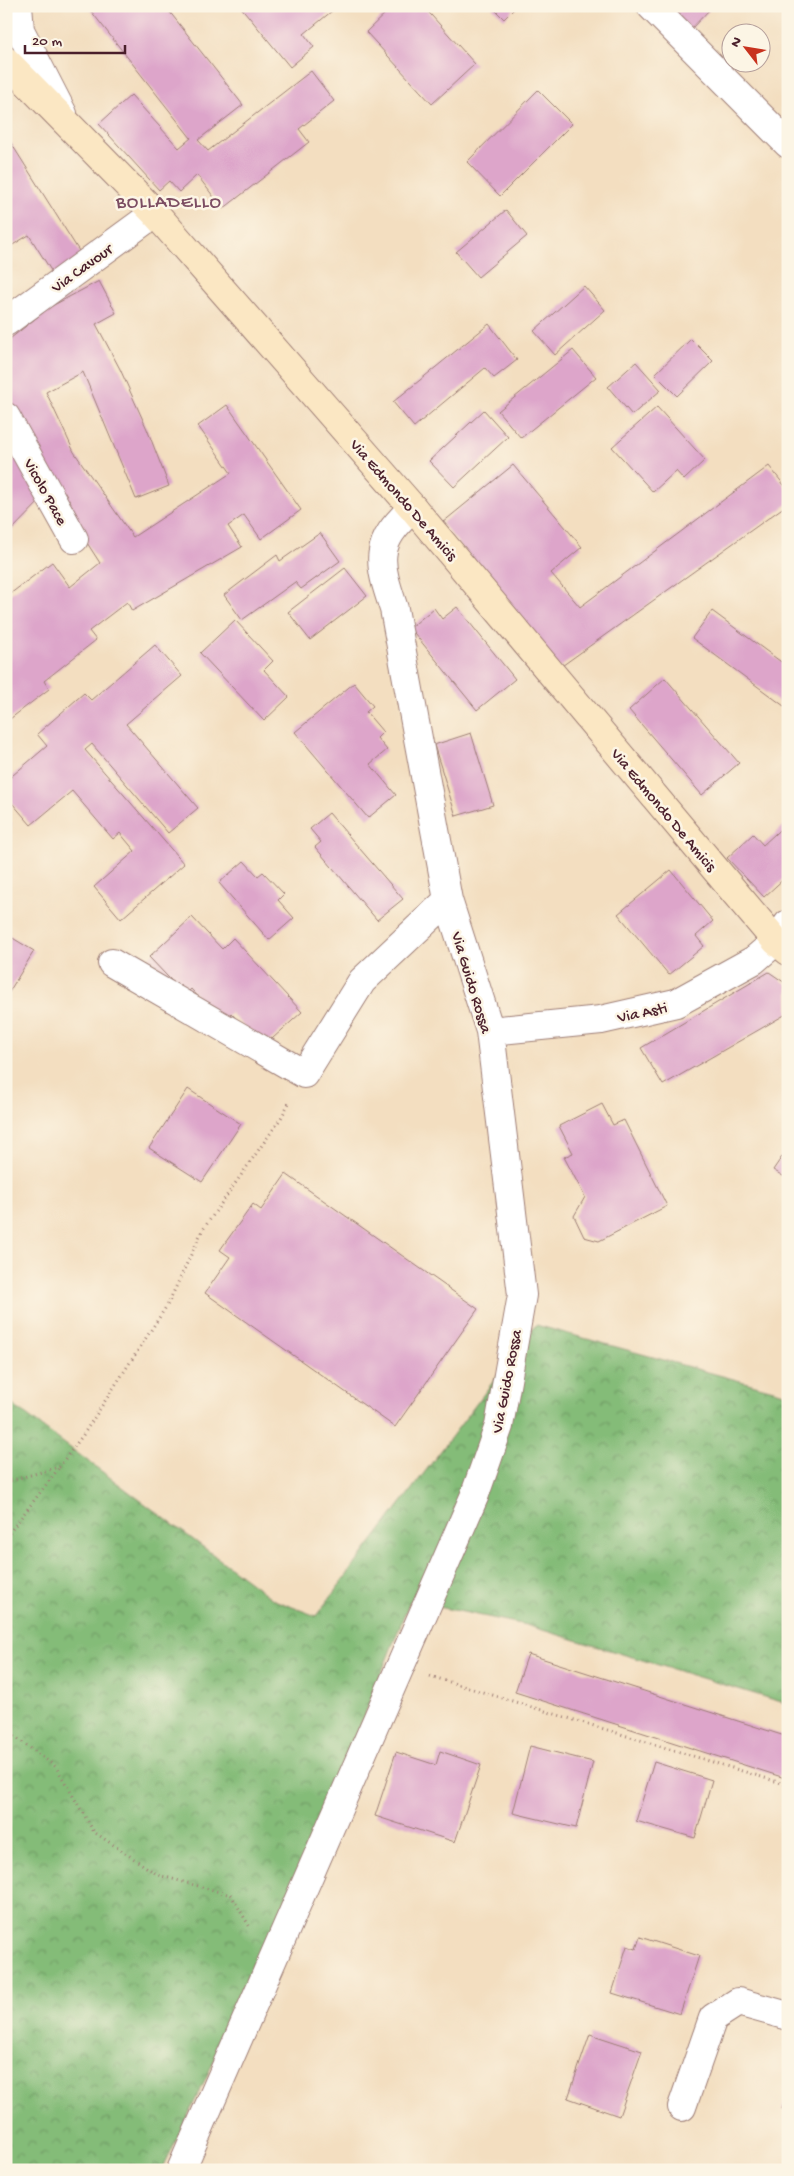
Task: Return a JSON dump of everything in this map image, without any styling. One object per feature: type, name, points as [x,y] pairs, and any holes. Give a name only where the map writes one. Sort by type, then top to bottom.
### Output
[{"type":"street","points":[[18,6],[20,30],[68,124]]},
{"type":"street","points":[[651,6],[788,144]]},
{"type":"street","name":"Via Edmondo De Amicis","points":[[6,61],[155,213],[413,508],[784,938]]},
{"type":"street","name":"Via Cavour","points":[[6,322],[155,213]]},
{"type":"street","name":"Vicolo Pace","points":[[6,416],[74,539]]},
{"type":"street","name":"Via Guido Rossa","points":[[181,2170],[474,1497],[498,1426],[522,1295],[490,1031],[448,900],[394,609],[383,576],[381,555],[386,537],[397,522],[413,508]]},
{"type":"street","points":[[112,962],[304,1074],[362,981],[448,900]]},
{"type":"street","name":"Via Asti","points":[[490,1031],[601,1020],[676,1003],[754,960],[784,938]]},
{"type":"street","points":[[682,2107],[713,2018],[738,2002],[788,2016]]},
{"type":"path","points":[[6,1537],[83,1435],[168,1304],[202,1231],[281,1118],[304,1074]]},
{"type":"path","points":[[6,1482],[59,1467]]},
{"type":"path","points":[[401,1667],[788,1785]]},
{"type":"path","points":[[6,1730],[56,1767],[94,1832],[158,1875],[231,1896],[272,1964]]},
{"type":"green space","points":[[536,1325],[788,1394],[788,1704],[526,1625],[410,1601],[320,1827],[224,2040],[162,2170],[6,2170],[6,1400],[274,1600],[316,1616]]},
{"type":"building","points":[[87,6],[165,6],[243,105],[198,140],[208,151],[311,71],[334,101],[299,129],[309,142],[223,209],[197,175],[179,192],[169,181],[159,190],[99,124],[131,95],[179,148],[191,138]]},
{"type":"building","points":[[240,6],[338,6],[304,34],[314,47],[290,67]]},
{"type":"building","points":[[393,6],[423,6],[475,64],[432,104],[366,32]]},
{"type":"building","points":[[491,6],[517,6],[504,19]]},
{"type":"building","points":[[663,6],[713,6],[689,31]]},
{"type":"building","points":[[538,90],[572,124],[500,196],[467,162]]},
{"type":"building","points":[[6,135],[84,259],[55,277],[29,235],[6,249]]},
{"type":"building","points":[[506,210],[527,236],[478,277],[456,252]]},
{"type":"building","points":[[99,281],[116,313],[96,324],[120,369],[147,429],[169,486],[136,499],[83,372],[46,392],[74,452],[133,537],[231,473],[198,426],[227,405],[301,510],[261,539],[244,515],[228,526],[242,547],[132,611],[127,602],[89,631],[96,640],[44,681],[49,689],[6,722],[6,597],[52,562],[70,587],[100,563],[42,473],[6,400],[6,342],[50,307]]},
{"type":"building","points":[[584,286],[605,310],[555,355],[534,331]]},
{"type":"building","points":[[489,324],[517,360],[494,378],[485,368],[414,427],[393,402]]},
{"type":"building","points":[[691,339],[713,361],[677,396],[655,374]]},
{"type":"building","points":[[573,350],[596,377],[521,438],[498,411]]},
{"type":"building","points":[[636,362],[661,390],[632,415],[608,387]]},
{"type":"building","points":[[657,407],[705,460],[684,480],[676,471],[653,492],[612,447]]},
{"type":"building","points":[[484,410],[508,437],[454,487],[429,461]]},
{"type":"building","points":[[6,423],[46,495],[6,536]]},
{"type":"building","points":[[513,465],[582,547],[551,573],[580,607],[769,466],[788,490],[788,504],[559,668],[442,523]]},
{"type":"building","points":[[320,533],[340,561],[301,589],[295,582],[242,620],[224,595],[277,555],[280,561]]},
{"type":"building","points":[[345,568],[367,596],[310,640],[288,612]]},
{"type":"building","points":[[457,607],[515,679],[477,710],[410,628],[434,608],[442,619]]},
{"type":"building","points":[[712,611],[788,667],[788,709],[692,638]]},
{"type":"building","points":[[235,620],[273,661],[264,670],[289,697],[264,721],[200,653]]},
{"type":"building","points":[[155,645],[182,676],[126,724],[198,808],[168,833],[92,744],[85,750],[184,864],[121,919],[94,887],[135,851],[120,833],[113,839],[72,791],[31,825],[6,796],[6,781],[47,746],[37,734],[84,693],[91,700]]},
{"type":"building","points":[[665,678],[739,763],[702,795],[629,710]]},
{"type":"building","points":[[354,683],[373,706],[366,712],[383,732],[377,738],[387,750],[370,764],[396,795],[368,818],[295,732]]},
{"type":"building","points":[[471,733],[493,805],[456,816],[434,745]]},
{"type":"building","points":[[329,813],[403,899],[377,920],[315,847],[321,842],[310,829]]},
{"type":"building","points":[[6,818],[12,824],[6,830]]},
{"type":"building","points":[[788,822],[788,875],[764,897],[727,858],[753,834],[763,845]]},
{"type":"building","points":[[244,861],[258,876],[263,872],[284,894],[278,900],[294,918],[269,940],[219,883]]},
{"type":"building","points":[[671,870],[713,921],[696,936],[704,946],[669,975],[618,914]]},
{"type":"building","points":[[192,917],[222,949],[233,938],[302,1012],[263,1047],[231,1013],[222,1022],[191,989],[185,995],[149,957]]},
{"type":"building","points":[[6,934],[34,951],[6,997]]},
{"type":"building","points":[[769,972],[788,985],[788,1013],[663,1085],[641,1048]]},
{"type":"building","points":[[188,1089],[241,1124],[202,1182],[149,1148]]},
{"type":"building","points":[[602,1104],[613,1125],[624,1120],[667,1206],[599,1241],[584,1237],[574,1216],[585,1197],[564,1157],[573,1153],[559,1126]]},
{"type":"building","points":[[788,1148],[788,1179],[773,1170]]},
{"type":"building","points":[[286,1174],[478,1309],[395,1427],[205,1293],[230,1257],[220,1250],[253,1204],[261,1210]]},
{"type":"building","points":[[528,1654],[788,1737],[788,1779],[515,1692]]},
{"type":"building","points":[[530,1746],[593,1762],[576,1828],[513,1813]]},
{"type":"building","points":[[440,1751],[481,1765],[455,1842],[375,1816],[396,1752],[436,1765]]},
{"type":"building","points":[[654,1762],[712,1780],[695,1838],[636,1821]]},
{"type":"building","points":[[640,1937],[699,1956],[680,2014],[612,1993],[627,1946],[636,1949]]},
{"type":"building","points":[[590,2034],[642,2051],[619,2116],[568,2098]]},
{"type":"building","points":[[788,2090],[788,2111],[782,2109]]},
{"type":"building","points":[[710,2166],[721,2169],[721,2170],[708,2170]]},
{"type":"district","name":"BOLLADELLO","points":[[169,200]]}]
